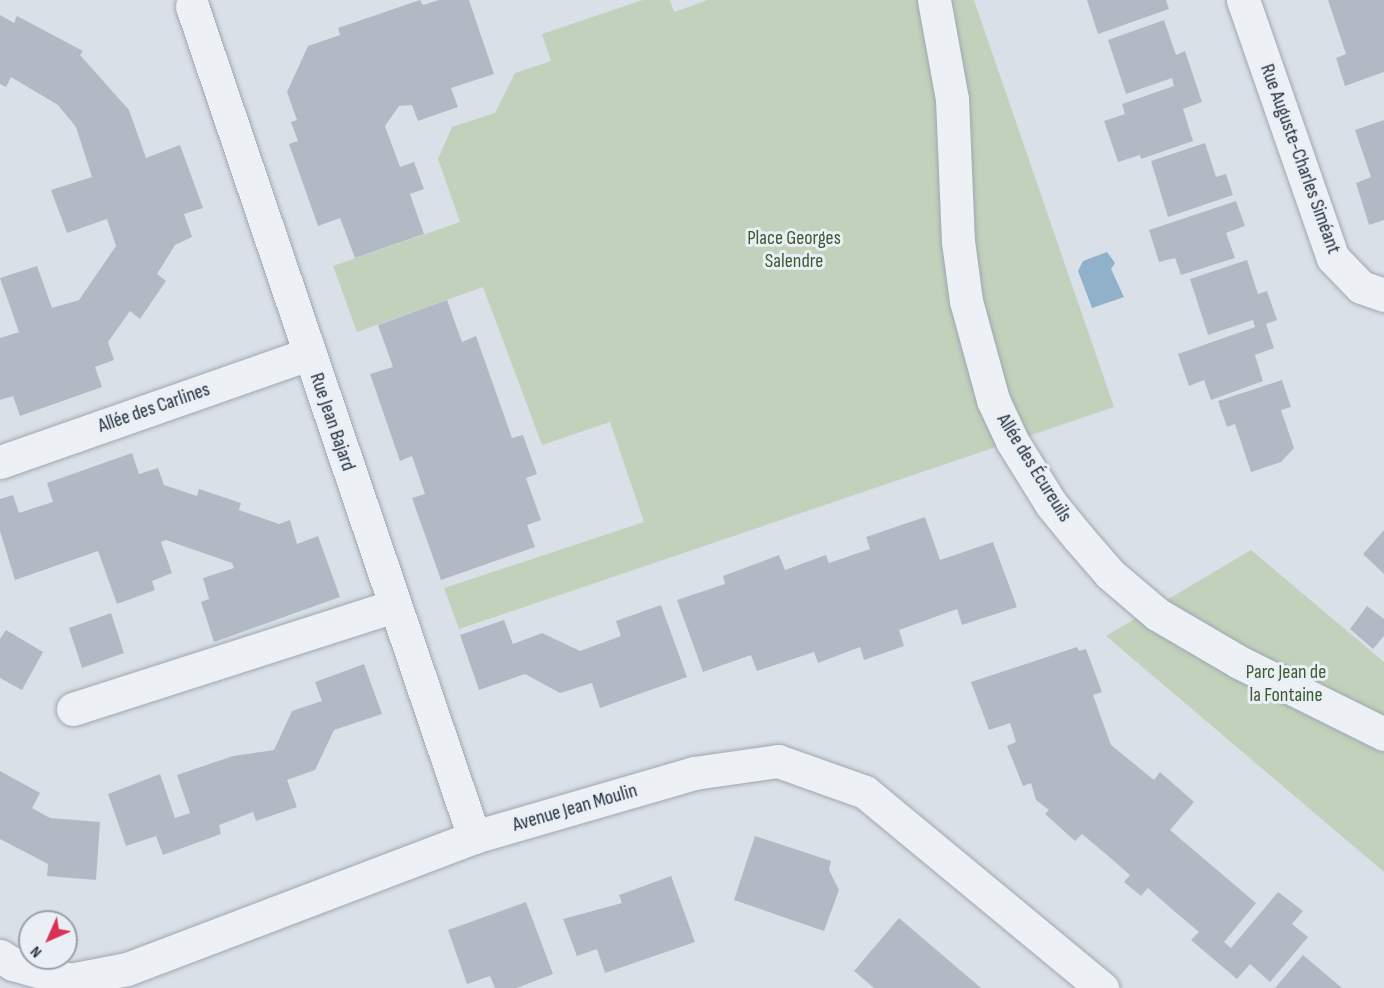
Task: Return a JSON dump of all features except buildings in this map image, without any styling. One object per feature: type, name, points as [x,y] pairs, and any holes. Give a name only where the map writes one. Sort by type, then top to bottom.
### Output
[{"type":"street","name":"Allée des Écureuils","points":[[934,0],[952,99],[958,241],[966,301],[993,400],[1012,441],[1078,537],[1110,574],[1157,614],[1239,662],[1384,734]]},
{"type":"street","name":"Rue Auguste-Charles Siméant","points":[[1243,0],[1333,258],[1361,287],[1384,295]]},
{"type":"street","name":"Rue Jean Bajard","points":[[194,2],[308,354],[474,837]]},
{"type":"street","name":"Allée des Carlines","points":[[0,462],[308,354]]},
{"type":"street","points":[[73,710],[394,606]]},
{"type":"street","name":"Avenue Jean Moulin","points":[[0,956],[13,964],[70,980],[127,969],[474,837],[694,773],[778,761],[865,792],[1102,988]]},
{"type":"green space","name":"Place Georges Salendre","points":[[643,0],[670,0],[674,12],[708,0],[974,0],[1114,407],[459,629],[444,588],[644,522],[610,422],[542,445],[483,287],[357,332],[333,266],[460,222],[438,159],[452,127],[495,113],[515,73],[551,61],[542,34]]},
{"type":"green space","name":"Parc Jean de la Fontaine","points":[[1251,550],[1384,662],[1384,872],[1106,636]]},
{"type":"water","points":[[1107,252],[1115,263],[1111,269],[1124,297],[1092,308],[1078,271],[1083,261]]}]
